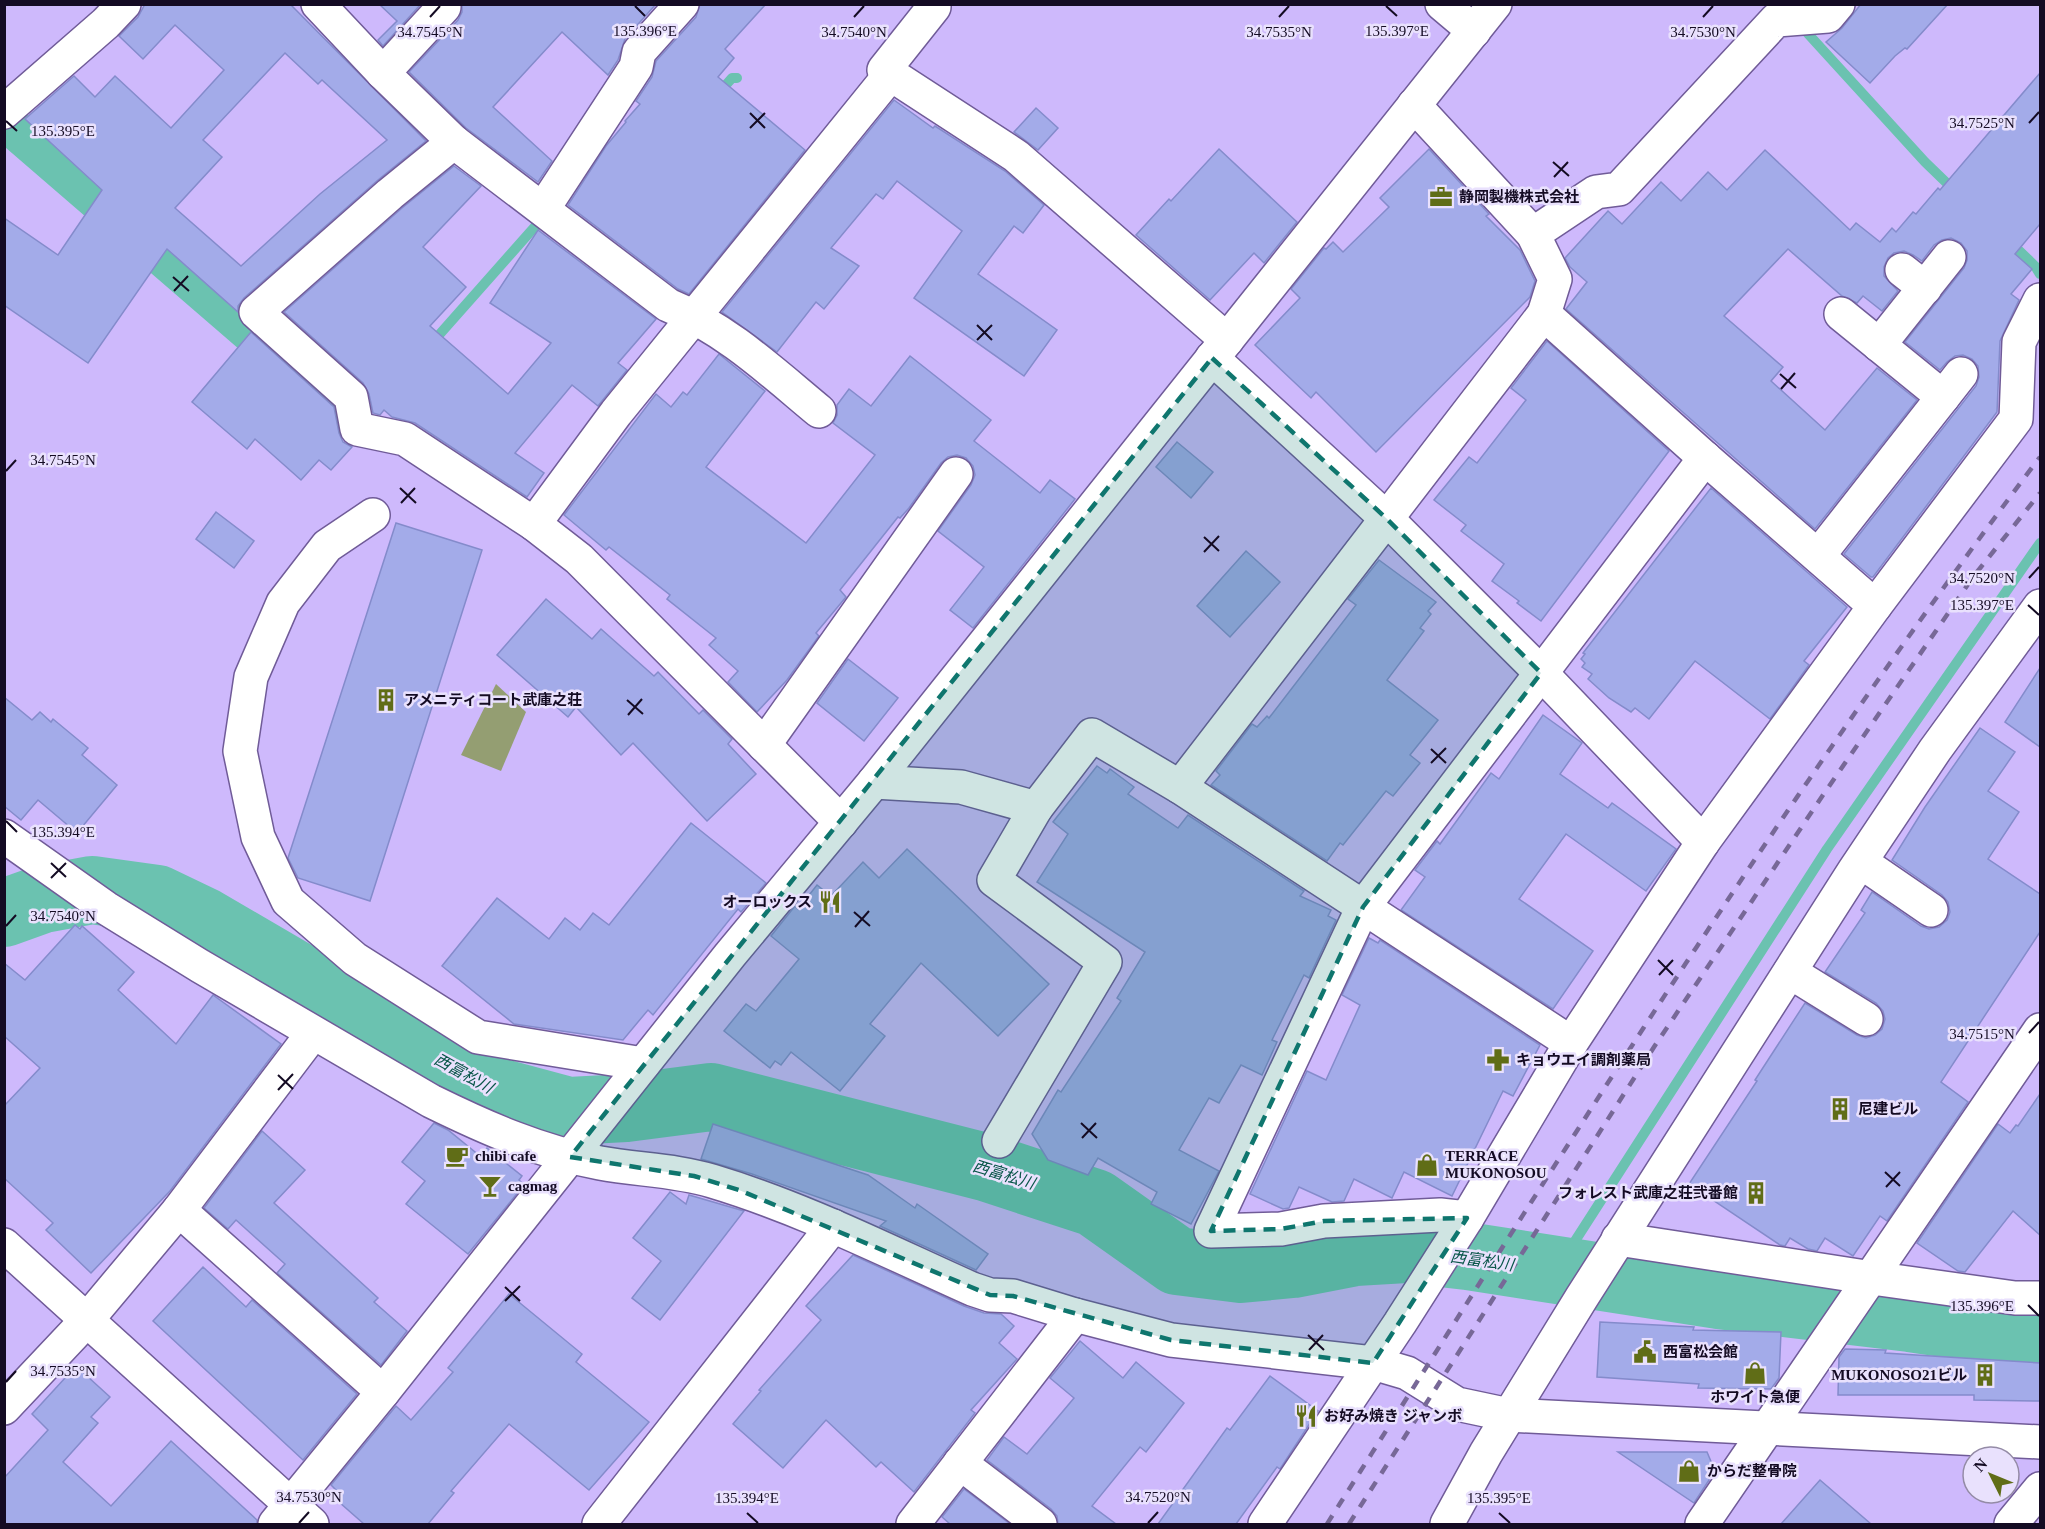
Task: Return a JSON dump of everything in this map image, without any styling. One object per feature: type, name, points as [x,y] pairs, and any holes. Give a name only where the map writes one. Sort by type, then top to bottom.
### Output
[{"type":"street","points":[[4,112],[106,23],[124,4]]},
{"type":"street","points":[[318,4],[383,73],[454,142],[668,305],[694,316],[751,355],[819,411]]},
{"type":"street","points":[[383,73],[444,7],[441,4]]},
{"type":"street","points":[[543,209],[636,67],[639,52],[682,4]]},
{"type":"street","points":[[931,4],[933,7],[884,70],[1016,156],[1220,349],[1540,673],[1703,842]]},
{"type":"street","points":[[1442,4],[1474,31]]},
{"type":"street","points":[[4,1245],[293,1518],[384,1392],[730,955],[874,782],[1495,4]]},
{"type":"street","points":[[1533,234],[1596,192],[1619,189],[1776,20],[1828,16],[1838,4]]},
{"type":"street","points":[[534,524],[616,413],[890,75]]},
{"type":"street","points":[[1180,787],[1545,314],[1555,279],[1533,234],[1414,105]]},
{"type":"street","points":[[454,142],[390,194],[256,312],[351,397],[357,429],[405,439],[534,524],[579,559],[841,822]]},
{"type":"street","points":[[1879,345],[1914,279],[1949,257]]},
{"type":"street","points":[[1265,1524],[1412,1303],[1462,1225],[1571,1043],[1703,842],[1875,606],[2016,419],[2019,342],[2040,300]]},
{"type":"street","points":[[1545,314],[1704,458],[1875,606]]},
{"type":"street","points":[[1818,556],[1952,385],[1879,345],[1841,314]]},
{"type":"street","points":[[1462,1225],[1440,1215],[1324,1221],[1281,1229],[1211,1232],[1363,907],[1704,458]]},
{"type":"street","points":[[764,745],[956,474]]},
{"type":"street","points":[[373,515],[327,546],[283,603],[252,677],[240,751],[258,837],[288,901],[355,959],[478,1037],[634,1076]]},
{"type":"street","points":[[1447,1524],[1509,1415],[1612,1249],[1861,862],[1935,750],[2040,606]]},
{"type":"street","points":[[999,1141],[1105,962],[994,880],[1036,808],[1092,735],[1180,787],[1571,1043]]},
{"type":"street","points":[[874,782],[961,787],[1036,808]]},
{"type":"street","points":[[4,836],[106,908],[313,1033],[431,1101],[470,1120],[536,1148],[570,1157],[602,1164],[694,1176],[739,1190],[833,1226],[990,1295],[1013,1296],[1075,1315],[1182,1341],[1373,1363],[1407,1373],[1457,1404],[1509,1415],[2040,1442]]},
{"type":"street","points":[[1861,862],[1931,910]]},
{"type":"street","points":[[1790,972],[1866,1019]]},
{"type":"street","points":[[1702,1524],[2040,1030]]},
{"type":"street","points":[[4,1408],[86,1321],[180,1210],[313,1033]]},
{"type":"street","points":[[180,1210],[384,1392]]},
{"type":"street","points":[[599,1524],[833,1226]]},
{"type":"street","points":[[1612,1249],[1865,1288],[2040,1298]]},
{"type":"street","points":[[913,1524],[1075,1315]]},
{"type":"street","points":[[960,1463],[1040,1524]]},
{"type":"highlighted area","points":[[1212,358],[1386,518],[1541,673],[1363,907],[1211,1231],[1281,1229],[1324,1221],[1467,1218],[1373,1363],[1171,1340],[1013,1296],[990,1295],[739,1190],[694,1176],[570,1157]]},
{"type":"green space","points":[[496,684],[526,712],[501,771],[461,755]]},
{"type":"building","points":[[145,4],[290,4],[426,141],[378,180],[244,298],[238,306],[238,312],[167,249],[88,363],[4,305],[4,218],[58,255],[102,190],[25,119],[74,76],[95,97],[115,76],[171,128],[224,70],[175,25],[143,59],[119,36],[138,17]],"holes":[[[285,53],[318,84],[322,80],[387,140],[320,194],[241,266],[175,208],[222,157],[203,140]]]},
{"type":"building","points":[[379,4],[421,4],[383,46],[378,40],[397,21]]},
{"type":"building","points":[[462,4],[656,4],[625,39],[618,60],[608,75],[562,32],[493,107],[552,161],[538,182],[466,128],[409,72],[458,20],[462,12]]},
{"type":"building","points":[[700,4],[766,4],[725,49],[734,58],[718,77],[805,150],[689,294],[678,289],[568,205],[606,146],[640,104],[636,101],[652,77],[656,61],[696,17]]},
{"type":"building","points":[[1861,4],[1948,4],[1907,49],[1905,48],[1895,56],[1870,83],[1826,42],[1842,28]]},
{"type":"building","points":[[2040,73],[2040,224],[2015,254],[2032,269],[2011,294],[2019,300],[2000,341],[1997,412],[1871,577],[1844,554],[1976,386],[1979,377],[1978,366],[1972,359],[1963,355],[1955,356],[1940,370],[1905,342],[1964,268],[1967,251],[1961,243],[1951,238],[1942,240],[1934,245],[1922,261],[1904,251],[1894,253],[1888,258],[1884,267],[1884,276],[1898,291],[1882,311],[1863,296],[1857,303],[1842,296],[1788,249],[1724,316],[1783,367],[1771,381],[1825,430],[1877,368],[1917,400],[1815,529],[1566,309],[1587,282],[1570,267],[1565,258],[1608,211],[1622,224],[1661,182],[1681,201],[1708,172],[1727,190],[1765,150],[1850,230],[1856,223],[1880,242],[1892,228],[1896,232],[1913,212],[1916,214],[1938,188],[1940,190]]},
{"type":"building","points":[[894,100],[933,128],[935,126],[1005,171],[1044,205],[1023,233],[1014,226],[978,274],[1057,330],[1024,376],[914,298],[962,231],[897,181],[883,199],[876,194],[831,248],[859,266],[824,309],[816,302],[777,352],[722,312]]},
{"type":"building","points":[[1036,108],[1058,128],[1038,150],[1014,132]]},
{"type":"building","points":[[1219,149],[1297,222],[1264,263],[1254,253],[1210,300],[1136,235]]},
{"type":"building","points":[[1429,149],[1489,214],[1486,216],[1520,250],[1535,281],[1530,297],[1376,452],[1316,392],[1311,398],[1255,345],[1300,298],[1291,289],[1324,248],[1326,249],[1333,242],[1343,252],[1389,207],[1380,198]]},
{"type":"building","points":[[454,166],[481,186],[423,247],[466,287],[430,326],[508,394],[551,343],[490,303],[538,230],[656,319],[618,363],[627,370],[598,406],[572,385],[515,453],[544,473],[527,497],[415,423],[392,417],[384,410],[380,415],[373,413],[369,394],[363,383],[284,312],[402,208]]},
{"type":"building","points":[[251,332],[334,407],[343,442],[352,447],[331,470],[319,460],[301,480],[255,439],[247,449],[192,402]]},
{"type":"building","points":[[1547,341],[1669,451],[1541,621],[1492,581],[1504,564],[1461,531],[1466,525],[1434,500],[1469,457],[1477,463],[1526,400],[1511,388]]},
{"type":"building","points":[[719,354],[765,391],[706,467],[806,543],[875,455],[833,423],[837,415],[837,405],[849,389],[871,406],[910,356],[991,420],[974,441],[1040,493],[1050,480],[1075,499],[973,628],[950,610],[984,567],[938,531],[971,485],[975,475],[973,466],[966,458],[957,455],[948,457],[941,463],[909,508],[900,518],[898,517],[840,590],[846,597],[816,633],[819,636],[787,680],[757,712],[728,682],[738,671],[709,645],[716,638],[667,599],[670,595],[609,547],[606,550],[564,515],[656,394],[671,407],[683,392],[687,395]]},
{"type":"building","points":[[1177,442],[1213,472],[1191,498],[1156,467]]},
{"type":"building","points":[[1711,488],[1847,607],[1804,661],[1809,665],[1770,719],[1695,661],[1649,719],[1635,708],[1631,712],[1609,698],[1588,679],[1592,674],[1582,667],[1585,663],[1581,659],[1585,654],[1583,653]]},
{"type":"building","points":[[216,512],[254,541],[234,568],[196,539]]},
{"type":"building","name":"アメニティコート武庫之荘","points":[[396,523],[482,550],[370,901],[298,878],[288,858]]},
{"type":"building","points":[[1246,551],[1280,582],[1230,637],[1197,606]]},
{"type":"building","points":[[1379,560],[1436,602],[1428,611],[1431,614],[1420,628],[1424,631],[1387,680],[1438,720],[1410,755],[1420,763],[1393,796],[1386,791],[1343,845],[1340,843],[1327,861],[1211,785],[1220,775],[1216,771],[1252,724],[1257,727],[1267,716],[1269,718],[1356,605],[1348,599]]},
{"type":"building","points":[[546,599],[592,639],[601,629],[654,676],[658,672],[699,714],[703,710],[732,739],[728,744],[756,774],[707,821],[633,743],[621,755],[576,707],[568,717],[497,655]]},
{"type":"building","points":[[848,659],[898,698],[864,741],[817,703]]},
{"type":"building","points":[[2040,668],[2040,747],[2005,722]]},
{"type":"building","points":[[4,697],[32,720],[40,712],[51,722],[53,719],[88,748],[82,755],[117,785],[77,833],[38,800],[21,820],[4,806]]},
{"type":"building","points":[[1543,715],[1582,743],[1560,774],[1608,808],[1612,803],[1676,849],[1646,891],[1566,834],[1519,899],[1593,951],[1553,1009],[1401,910],[1425,877],[1415,870],[1437,841],[1440,844],[1491,773],[1499,779]]},
{"type":"building","points":[[1980,728],[2015,752],[1988,791],[2019,812],[1988,859],[2040,894],[2040,932],[1941,1082],[1968,1102],[1887,1221],[1880,1216],[1853,1256],[1825,1238],[1817,1251],[1808,1249],[1790,1238],[1785,1246],[1780,1245],[1689,1184],[1805,1003],[1857,1035],[1866,1038],[1882,1029],[1885,1019],[1883,1011],[1876,1003],[1825,972],[1865,913],[1861,910],[1872,892],[1921,926],[1929,929],[1939,927],[1947,920],[1950,912],[1948,902],[1942,895],[1892,860],[1925,807]]},
{"type":"building","points":[[1097,766],[1107,773],[1110,769],[1134,787],[1128,794],[1178,828],[1188,815],[1304,891],[1300,896],[1331,910],[1328,916],[1336,920],[1309,978],[1304,975],[1272,1040],[1277,1042],[1262,1075],[1241,1065],[1219,1103],[1209,1098],[1179,1150],[1219,1171],[1191,1224],[1151,1204],[1157,1192],[1098,1158],[1088,1175],[1048,1160],[1032,1134],[1058,1090],[1061,1092],[1121,1001],[1117,998],[1145,952],[1037,882],[1068,834],[1053,822]]},
{"type":"building","points":[[691,823],[766,883],[741,912],[738,909],[653,1015],[648,1010],[623,1040],[514,1024],[442,966],[497,898],[549,939],[565,918],[580,930],[593,913],[609,925]]},
{"type":"building","points":[[907,849],[1049,984],[998,1036],[921,963],[870,1024],[885,1036],[840,1091],[791,1052],[781,1065],[775,1061],[770,1068],[724,1031],[746,1004],[756,1011],[799,959],[771,936],[795,906],[798,909],[817,885],[831,896],[863,862],[879,878]]},
{"type":"building","points":[[75,925],[80,929],[82,926],[134,972],[118,990],[176,1044],[213,995],[281,1044],[170,1191],[91,1273],[46,1230],[53,1223],[4,1178],[4,1106],[40,1068],[4,1036],[4,963],[25,980]]},
{"type":"building","points":[[1369,938],[1378,943],[1380,940],[1540,1045],[1513,1096],[1503,1091],[1452,1196],[1404,1172],[1392,1198],[1354,1179],[1344,1201],[1332,1202],[1299,1187],[1289,1208],[1283,1209],[1250,1194],[1307,1071],[1326,1080],[1360,1005],[1342,995]]},
{"type":"building","points":[[2040,1094],[2040,1235],[2013,1211],[1965,1272],[1958,1271],[1917,1243],[1998,1124],[2010,1133],[2016,1125],[2018,1126]]},
{"type":"building","points":[[434,1123],[448,1130],[480,1156],[487,1148],[522,1176],[519,1180],[524,1185],[468,1254],[406,1204],[425,1181],[402,1162]]},
{"type":"building","points":[[713,1124],[868,1175],[915,1208],[917,1204],[988,1254],[976,1270],[880,1226],[886,1221],[752,1174],[701,1159]]},
{"type":"building","points":[[262,1131],[305,1170],[274,1203],[378,1298],[374,1302],[407,1331],[381,1365],[277,1273],[285,1264],[236,1220],[228,1229],[204,1208]]},
{"type":"building","points":[[670,1192],[686,1204],[689,1195],[744,1211],[660,1320],[632,1298],[661,1261],[633,1238]]},
{"type":"building","points":[[853,1255],[964,1306],[984,1313],[1001,1314],[1014,1326],[999,1343],[1017,1359],[971,1410],[975,1413],[914,1492],[881,1462],[876,1467],[826,1420],[783,1468],[733,1424],[761,1391],[759,1390],[821,1320],[806,1306]]},
{"type":"building","points":[[203,1267],[246,1307],[252,1300],[357,1394],[303,1460],[153,1321]]},
{"type":"building","points":[[509,1294],[582,1354],[576,1362],[649,1422],[589,1490],[509,1424],[451,1491],[454,1493],[428,1524],[364,1524],[331,1495],[336,1490],[331,1485],[396,1406],[411,1420],[453,1372],[448,1368]]},
{"type":"building","points":[[1600,1322],[1694,1327],[1693,1330],[1781,1332],[1779,1378],[1771,1389],[1698,1388],[1699,1384],[1597,1377]]},
{"type":"building","points":[[1080,1341],[1123,1378],[1136,1362],[1184,1403],[1146,1452],[1140,1447],[1092,1506],[1116,1524],[1058,1524],[1057,1516],[1051,1509],[987,1460],[1004,1437],[1027,1454],[1074,1398],[1050,1378]]},
{"type":"building","points":[[1845,1349],[1886,1350],[1885,1353],[2040,1363],[2040,1401],[1974,1400],[1974,1395],[1838,1395],[1839,1357]]},
{"type":"building","points":[[76,1366],[110,1397],[91,1417],[98,1423],[63,1462],[111,1506],[171,1441],[257,1520],[257,1524],[4,1524],[4,1478],[48,1430],[32,1414]]},
{"type":"building","points":[[1270,1376],[1318,1411],[1280,1469],[1277,1467],[1236,1524],[1158,1524],[1227,1428],[1230,1430]]},
{"type":"building","points":[[1618,1452],[1707,1452],[1715,1471],[1694,1503]]},
{"type":"building","points":[[1820,1480],[1871,1524],[1781,1524]]},
{"type":"building","points":[[964,1489],[1010,1524],[950,1524],[942,1517]]},
{"type":"waterway","points":[[1800,25],[1925,162],[1955,191]]},
{"type":"waterway","points":[[717,95],[732,78],[737,78]]},
{"type":"waterway","points":[[7,123],[351,420]]},
{"type":"waterway","points":[[431,344],[539,222]]},
{"type":"waterway","points":[[2008,240],[2035,266],[2040,274]]},
{"type":"waterway","points":[[1557,1269],[1827,849],[2040,543]]},
{"type":"waterway","name":"西富松川","points":[[4,913],[43,899],[92,890],[157,899],[205,922],[494,1091],[569,1111],[626,1108],[711,1097],[985,1167],[1095,1203],[1177,1261],[1241,1269],[1293,1264],[1355,1252],[1406,1249],[1467,1256],[1718,1295],[1910,1318],[2018,1334],[2040,1333]]},
{"type":"railway","points":[[1327,1524],[1585,1118],[1761,850],[1852,717],[2040,457]]},
{"type":"railway","points":[[1349,1524],[1654,1047],[1973,577],[2040,493]]},
{"type":"place","name":"静岡製機株式会社","points":[[1441,197]]},
{"type":"place","name":"アメニティコート武庫之荘","points":[[386,700]]},
{"type":"place","name":"オーロックス","points":[[830,902]]},
{"type":"place","name":"キョウエイ調剤薬局","points":[[1498,1060]]},
{"type":"place","name":"尼建ビル","points":[[1840,1109]]},
{"type":"place","name":"chibi cafe","points":[[457,1156]]},
{"type":"place","name":"TERRACE MUKONOSOU","points":[[1427,1165]]},
{"type":"place","name":"cagmag","points":[[490,1186]]},
{"type":"place","name":"フォレスト武庫之荘弐番館","points":[[1756,1193]]},
{"type":"place","name":"西富松会館","points":[[1645,1352]]},
{"type":"place","name":"ホワイト急便","points":[[1755,1373]]},
{"type":"place","name":"MUKONOSO21ビル","points":[[1985,1375]]},
{"type":"place","name":"お好み焼き ジャンボ","points":[[1306,1416]]},
{"type":"place","name":"からだ整骨院","points":[[1689,1471]]}]
